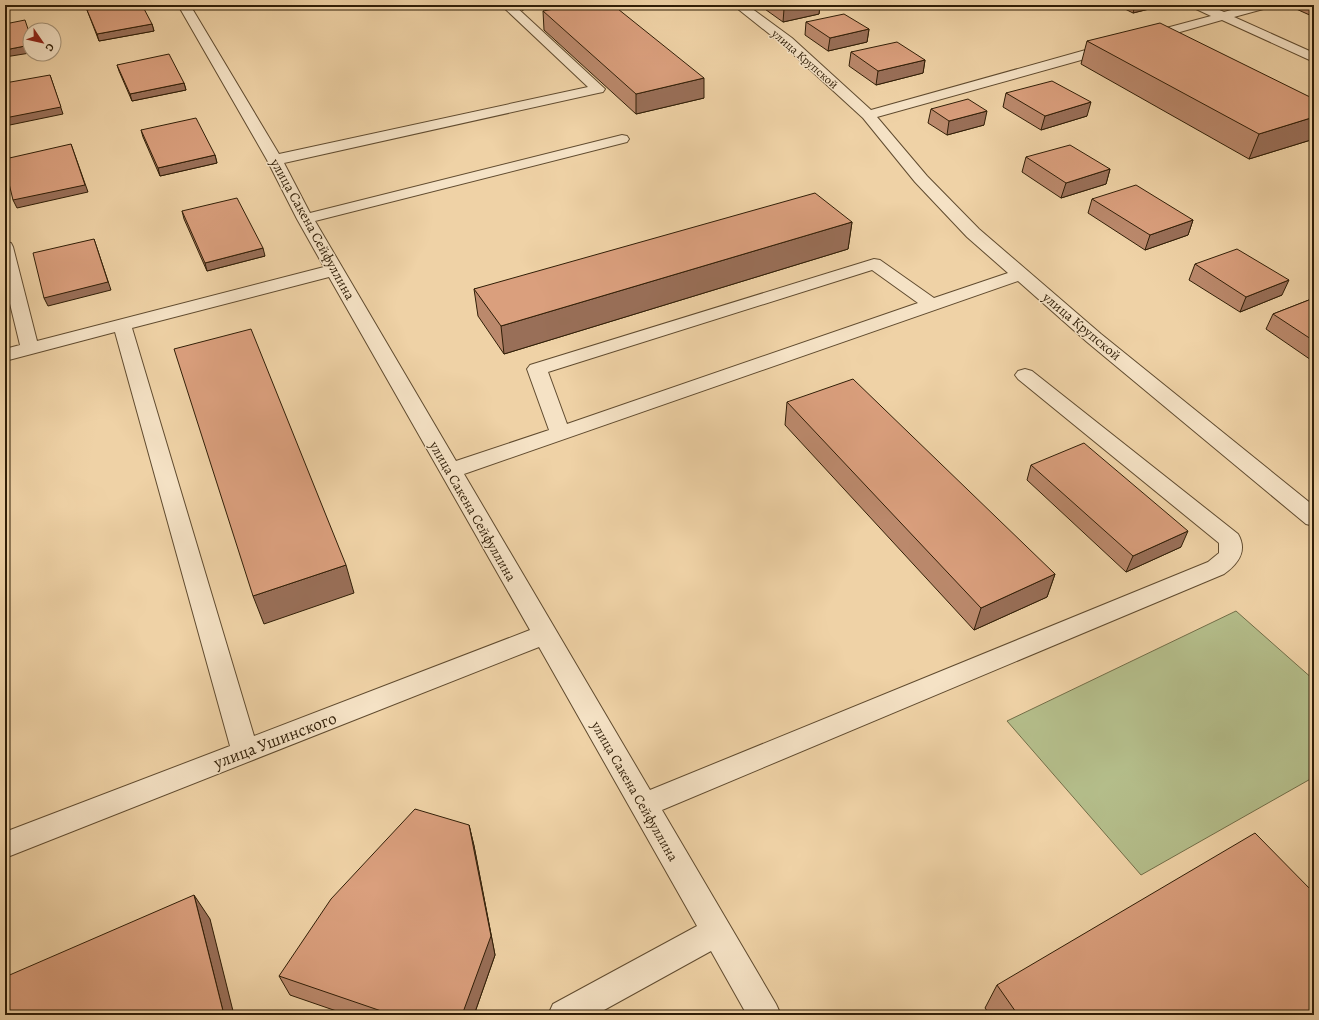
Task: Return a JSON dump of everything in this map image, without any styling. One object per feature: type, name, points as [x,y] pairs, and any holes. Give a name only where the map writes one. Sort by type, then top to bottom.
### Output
[{"type":"street","name":"улица Сакена Сейфуллина","points":[[184,5],[275,160],[306,219],[544,635],[765,1015]]},
{"type":"street","points":[[275,160],[598,89],[507,5]]},
{"type":"street","name":"улица Крупской","points":[[739,5],[787,41],[868,115],[921,180],[968,228],[1094,338],[1314,518]]},
{"type":"street","points":[[1198,5],[1314,58]]},
{"type":"street","points":[[868,115],[1263,5]]},
{"type":"street","points":[[306,219],[622,139]]},
{"type":"street","points":[[5,247],[30,349]]},
{"type":"street","points":[[560,433],[537,369],[874,264],[932,305]]},
{"type":"street","points":[[5,355],[335,270]]},
{"type":"street","points":[[451,471],[1021,274]]},
{"type":"street","points":[[122,325],[245,752]]},
{"type":"street","points":[[642,805],[1208,571],[1227,561],[1232,550],[1230,540],[1026,375]]},
{"type":"street","name":"улица Ушинского","points":[[5,845],[544,635]]},
{"type":"street","points":[[564,1015],[717,931]]},
{"type":"green space","points":[[1236,611],[1314,680],[1314,777],[1141,875],[1007,721]]},
{"type":"building","points":[[117,5],[142,5],[152,24],[97,34],[87,10]]},
{"type":"building","points":[[575,5],[613,5],[704,78],[636,94],[543,11]]},
{"type":"building","points":[[778,5],[804,5],[784,9]]},
{"type":"building","points":[[844,14],[869,29],[830,38],[806,22]]},
{"type":"building","points":[[25,20],[26,22],[22,22],[22,47],[5,50],[5,24]]},
{"type":"building","points":[[1160,23],[1314,99],[1314,117],[1259,134],[1087,41]]},
{"type":"building","points":[[897,42],[925,60],[878,71],[851,52]]},
{"type":"building","points":[[169,54],[184,83],[130,94],[117,65]]},
{"type":"building","points":[[50,75],[61,107],[5,118],[5,83]]},
{"type":"building","points":[[1052,81],[1091,102],[1045,116],[1006,93]]},
{"type":"building","points":[[968,99],[987,111],[949,121],[931,109]]},
{"type":"building","points":[[196,118],[215,155],[158,168],[141,130]]},
{"type":"building","points":[[71,144],[85,185],[13,200],[5,167],[5,159]]},
{"type":"building","points":[[1070,145],[1110,169],[1066,183],[1026,157]]},
{"type":"building","points":[[1136,185],[1193,220],[1150,235],[1092,199]]},
{"type":"building","points":[[815,193],[852,222],[501,326],[474,289]]},
{"type":"building","points":[[237,198],[263,248],[205,263],[182,211]]},
{"type":"building","points":[[94,239],[108,282],[44,298],[33,253]]},
{"type":"building","points":[[1237,249],[1289,280],[1246,297],[1195,264]]},
{"type":"building","points":[[1314,298],[1314,341],[1273,314]]},
{"type":"building","points":[[251,329],[346,565],[253,596],[174,349]]},
{"type":"building","points":[[853,379],[1055,574],[981,608],[787,402]]},
{"type":"building","points":[[1084,443],[1188,531],[1133,556],[1031,465]]},
{"type":"building","points":[[415,809],[469,825],[491,936],[462,1015],[393,1015],[279,976],[331,899]]},
{"type":"building","points":[[1255,833],[1314,893],[1314,1015],[1018,1015],[997,985]]},
{"type":"building","points":[[194,895],[224,1015],[5,1015],[5,977]]}]
